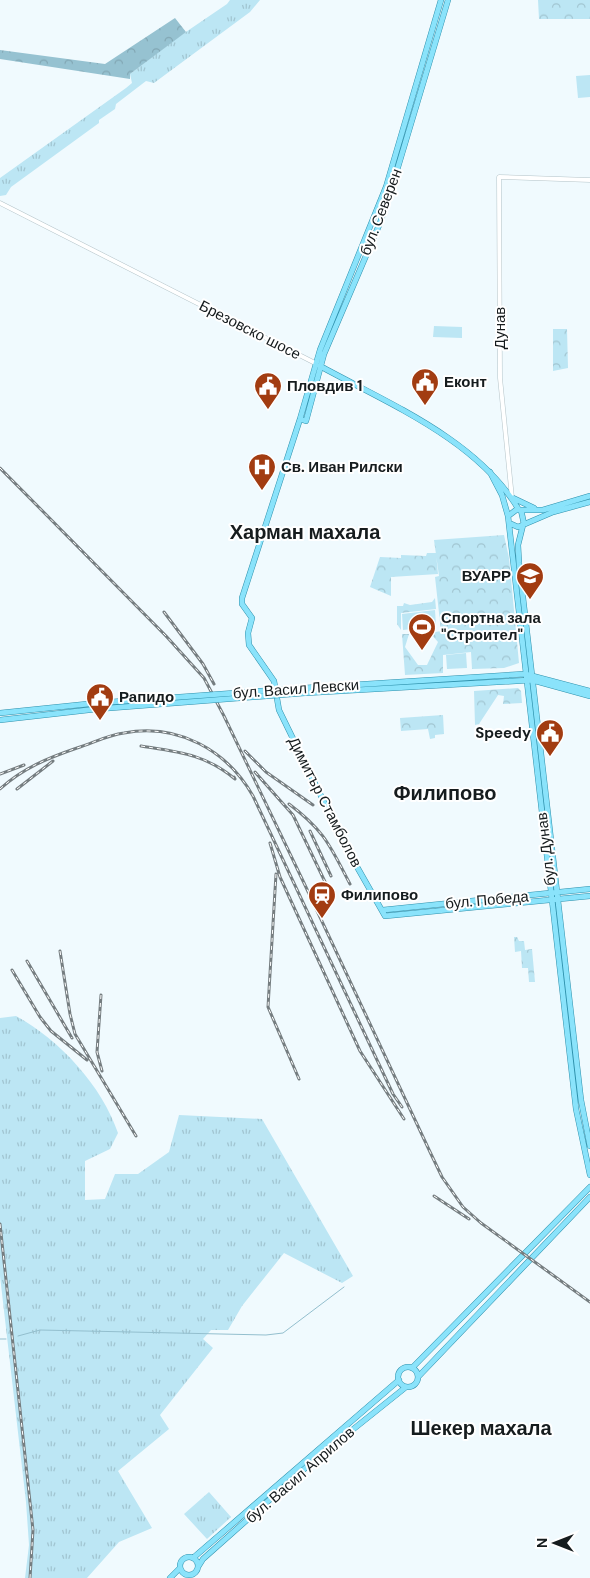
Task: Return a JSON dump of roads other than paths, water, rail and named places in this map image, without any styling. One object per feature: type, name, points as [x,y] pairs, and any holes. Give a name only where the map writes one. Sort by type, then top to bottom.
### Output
[{"type":"main road","name":"бул. Северен","points":[[441,0],[386,188],[318,365],[300,419],[306,421],[318,365],[380,223],[448,0]]},
{"type":"main road","name":"Брезовско шосе","points":[[318,365],[467,451],[502,483],[520,510]]},
{"type":"main road","name":"Димитър Стамболов","points":[[300,419],[242,598],[242,604],[252,618],[248,642],[274,681],[280,713],[348,851],[384,913]]},
{"type":"main road","name":"Брезовско шосе","points":[[490,472],[502,495],[508,516]]},
{"type":"main road","points":[[590,496],[543,510],[512,512],[508,516],[509,523],[516,527],[553,512],[590,502]]},
{"type":"main road","points":[[512,498],[526,506],[543,510]]},
{"type":"main road","points":[[520,510],[524,524]]},
{"type":"main road","name":"бул. Дунав","points":[[509,523],[529,677],[576,1109],[590,1175]]},
{"type":"main road","name":"бул. Дунав","points":[[524,524],[518,549],[529,677]]},
{"type":"main road","name":"бул. Васил Левски","points":[[529,677],[590,696]]},
{"type":"main road","name":"бул. Васил Левски","points":[[0,713],[97,703],[529,677],[590,692]]},
{"type":"main road","name":"бул. Васил Левски","points":[[0,720],[304,690]]},
{"type":"main road","name":"бул. Победа","points":[[554,897],[590,889]]},
{"type":"main road","name":"бул. Победа","points":[[384,913],[554,897],[590,896]]},
{"type":"main road","name":"бул. Дунав","points":[[554,897],[581,1100],[590,1146]]},
{"type":"main road","points":[[590,1187],[412,1368],[406,1368],[401,1371],[399,1380],[406,1387],[413,1386],[418,1377],[590,1197]]},
{"type":"main road","points":[[412,1368],[418,1377]]},
{"type":"main road","name":"бул. Васил Априлов","points":[[193,1558],[399,1380]]},
{"type":"main road","name":"бул. Васил Априлов","points":[[198,1567],[202,1559],[312,1463],[406,1387]]},
{"type":"main road","points":[[170,1578],[180,1568],[184,1558],[193,1558],[198,1567],[192,1575],[184,1574],[178,1578]]},
{"type":"main road","points":[[180,1568],[184,1574]]},
{"type":"street","name":"Дунав","points":[[512,498],[500,378],[499,178],[590,180]]},
{"type":"street","name":"Брезовско шосе","points":[[0,203],[318,365]]},
{"type":"street","points":[[502,483],[510,478]]},
{"type":"waterway","points":[[18,1336],[40,1330],[266,1335],[283,1333],[344,1287]]},
{"type":"waterway","points":[[0,1339],[6,1339]]},
{"type":"railway","points":[[0,468],[166,636],[204,678],[304,883],[442,1177],[463,1207],[481,1223],[590,1302]]},
{"type":"railway","points":[[164,612],[203,664],[214,684]]},
{"type":"railway","points":[[0,789],[27,769],[46,760],[118,734],[144,731],[163,732],[182,736],[215,753],[229,765],[253,796],[393,1094],[402,1107]]},
{"type":"railway","points":[[141,746],[191,755],[213,764],[235,779],[234,777]]},
{"type":"railway","points":[[245,751],[266,772],[313,805]]},
{"type":"railway","points":[[17,789],[53,761]]},
{"type":"railway","points":[[0,774],[24,765]]},
{"type":"railway","points":[[255,772],[293,815],[327,886]]},
{"type":"railway","points":[[289,804],[311,823],[326,840],[350,884]]},
{"type":"railway","points":[[310,831],[331,876]]},
{"type":"railway","points":[[270,843],[280,877],[360,1051],[404,1119]]},
{"type":"railway","points":[[276,874],[268,1007],[299,1079]]},
{"type":"railway","points":[[60,951],[75,1034],[136,1136]]},
{"type":"railway","points":[[27,961],[72,1038]]},
{"type":"railway","points":[[12,970],[40,1017],[51,1031],[87,1060]]},
{"type":"railway","points":[[101,995],[97,1052],[102,1071]]},
{"type":"railway","points":[[434,1196],[469,1219]]},
{"type":"railway","points":[[0,1224],[33,1530],[30,1578]]},
{"type":"place","name":"Еконт","points":[[425,406]]},
{"type":"place","name":"Пловдив 1","points":[[268,410]]},
{"type":"place","name":"Св. Иван Рилски","points":[[262,491]]},
{"type":"place","name":"ВУАРР","points":[[530,600]]},
{"type":"place","name":"Спортна зала \"Строител\"","points":[[422,651]]},
{"type":"place","name":"Рапидо","points":[[100,721]]},
{"type":"place","name":"Speedy","points":[[550,757]]},
{"type":"place","name":"Филипово","points":[[322,919]]},
{"type":"district","name":"Харман махала","points":[[305,532]]},
{"type":"district","name":"Филипово","points":[[445,793]]},
{"type":"district","name":"Шекер махала","points":[[481,1428]]}]
